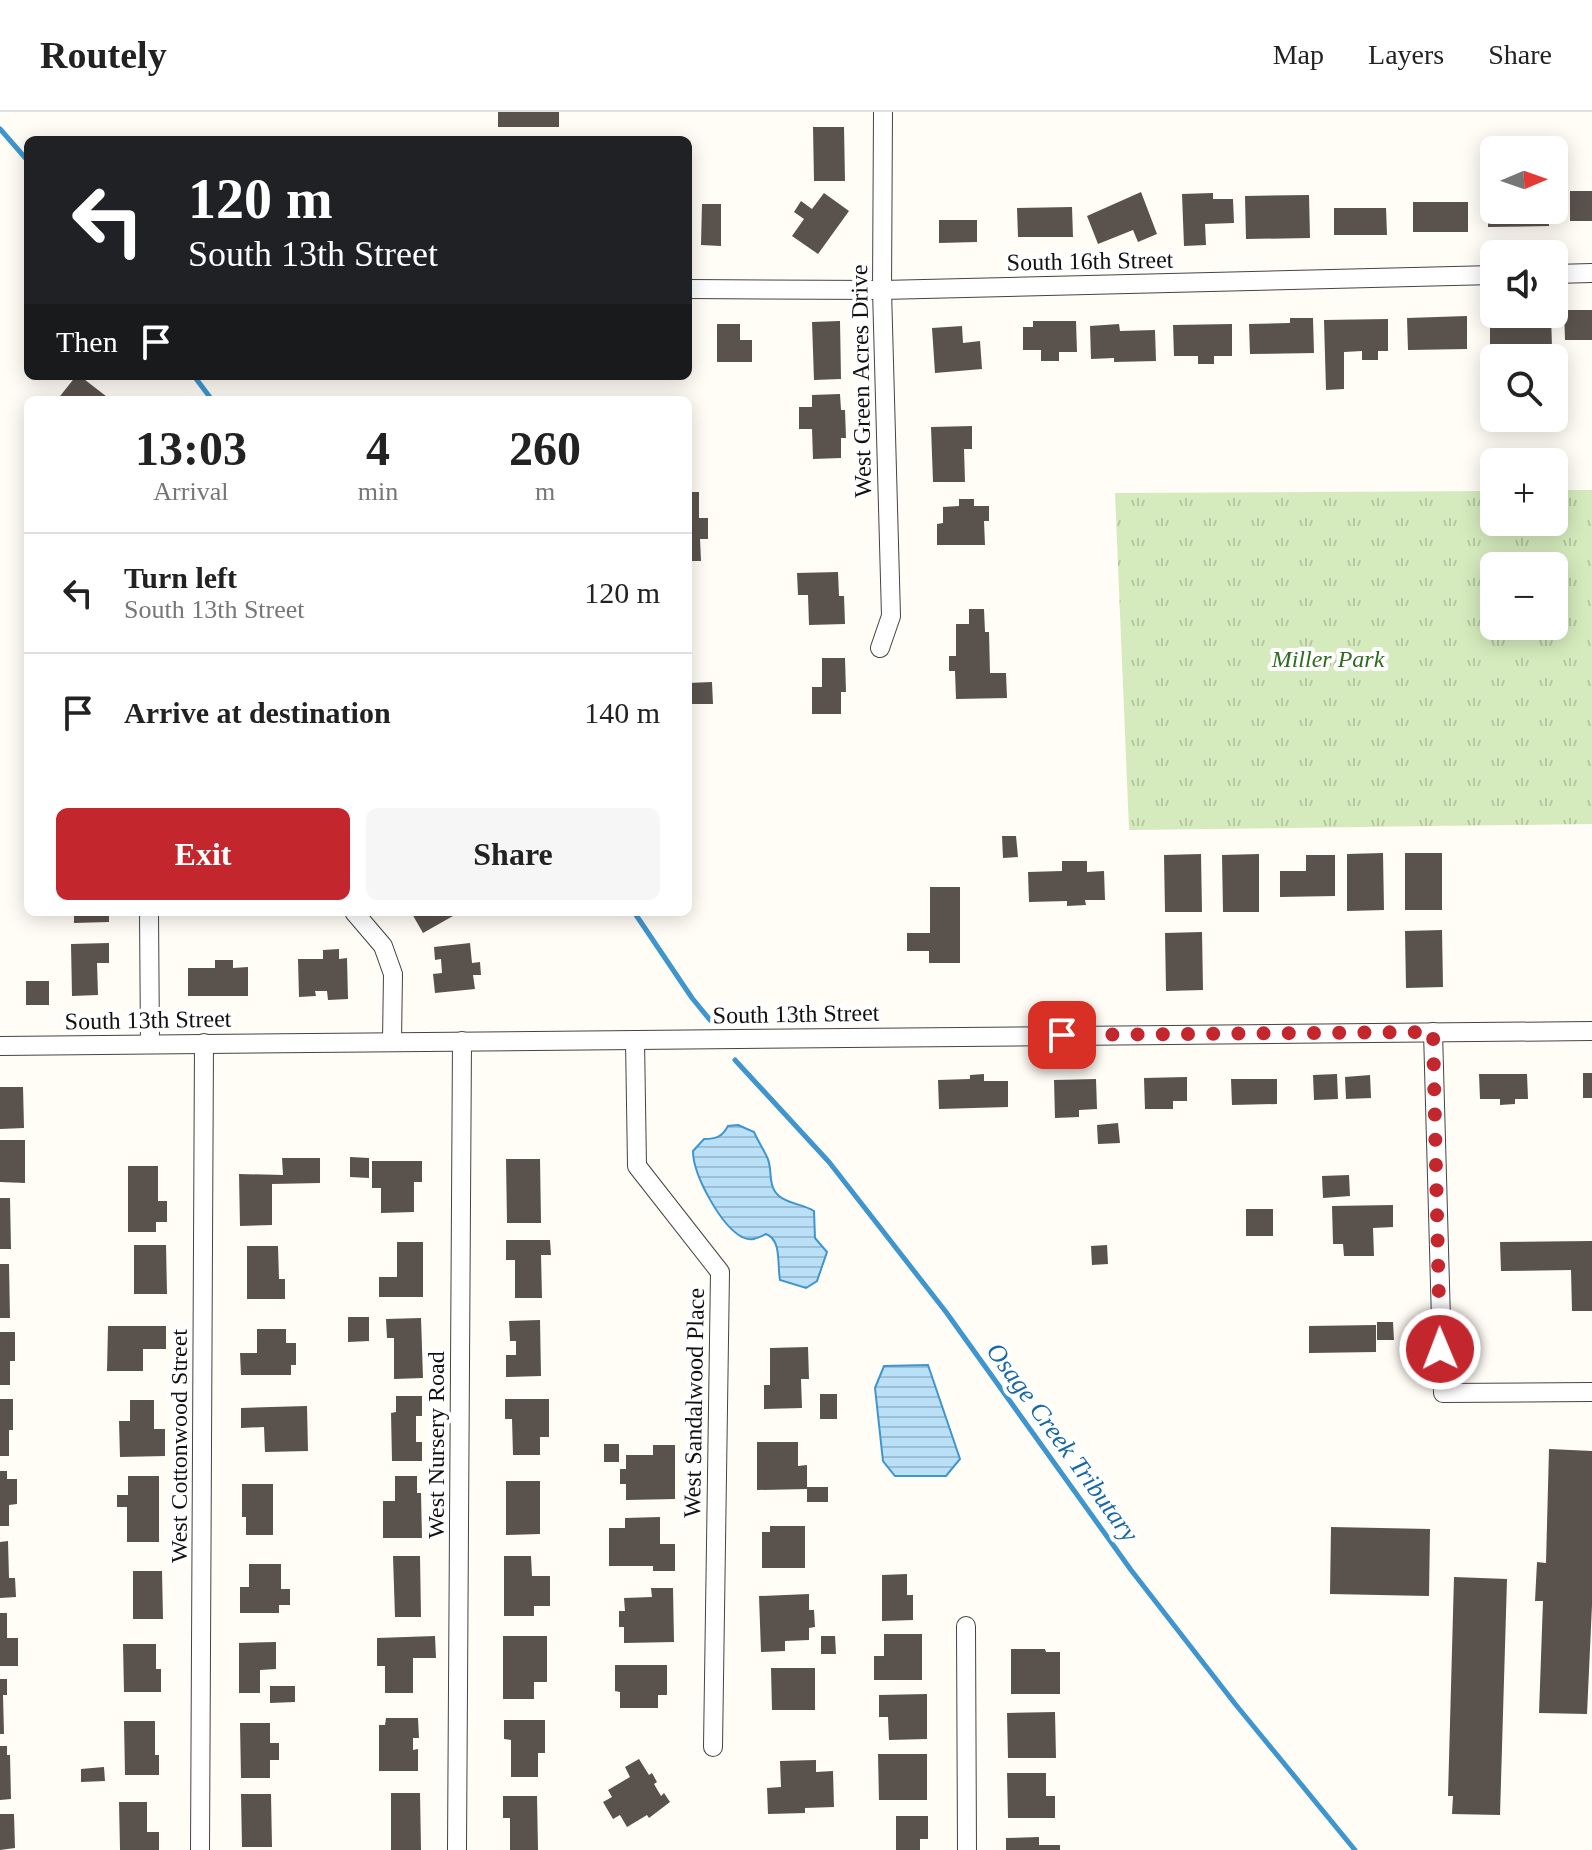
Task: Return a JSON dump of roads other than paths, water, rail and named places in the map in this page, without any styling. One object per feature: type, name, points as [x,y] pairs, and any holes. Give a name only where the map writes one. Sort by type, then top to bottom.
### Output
[{"type":"street","name":"West Green Acres Drive","points":[[880,648],[891,616],[882,290],[883,112]]},
{"type":"street","points":[[1568,274],[1592,273]]},
{"type":"street","name":"South 16th Street","points":[[692,289],[882,290],[1480,275]]},
{"type":"street","points":[[149,916],[150,1044]]},
{"type":"street","points":[[357,916],[383,946],[393,974],[392,1041]]},
{"type":"street","name":"South 13th Street","points":[[0,1046],[1592,1031]]},
{"type":"street","points":[[1433,1032],[1443,1393],[1592,1392]]},
{"type":"street","name":"West Sandalwood Place","points":[[635,1040],[637,1166],[720,1272],[713,1747]]},
{"type":"street","name":"West Nursery Road","points":[[457,1850],[462,1041]]},
{"type":"street","name":"West Cottonwood Street","points":[[200,1850],[204,1043]]},
{"type":"street","points":[[966,1626],[967,1850]]},
{"type":"water","points":[[738,1125],[754,1132],[768,1160],[775,1192],[787,1201],[814,1211],[815,1238],[827,1252],[817,1281],[806,1288],[780,1280],[777,1247],[771,1237],[766,1234],[748,1239],[734,1231],[717,1211],[703,1186],[693,1151],[704,1139],[718,1137],[728,1126]]},
{"type":"water","points":[[928,1365],[960,1459],[946,1476],[895,1476],[883,1461],[875,1388],[884,1366]]},
{"type":"waterway","name":"Osage Creek Tributary","points":[[0,129],[24,156]]},
{"type":"waterway","name":"Osage Creek Tributary","points":[[197,380],[209,396]]},
{"type":"waterway","name":"Osage Creek Tributary","points":[[637,916],[710,1020]]},
{"type":"waterway","name":"Osage Creek Tributary","points":[[735,1060],[829,1162],[946,1312],[1131,1570],[1355,1850]]},
{"type":"park label","name":"Miller Park","points":[[1328,659]]}]
